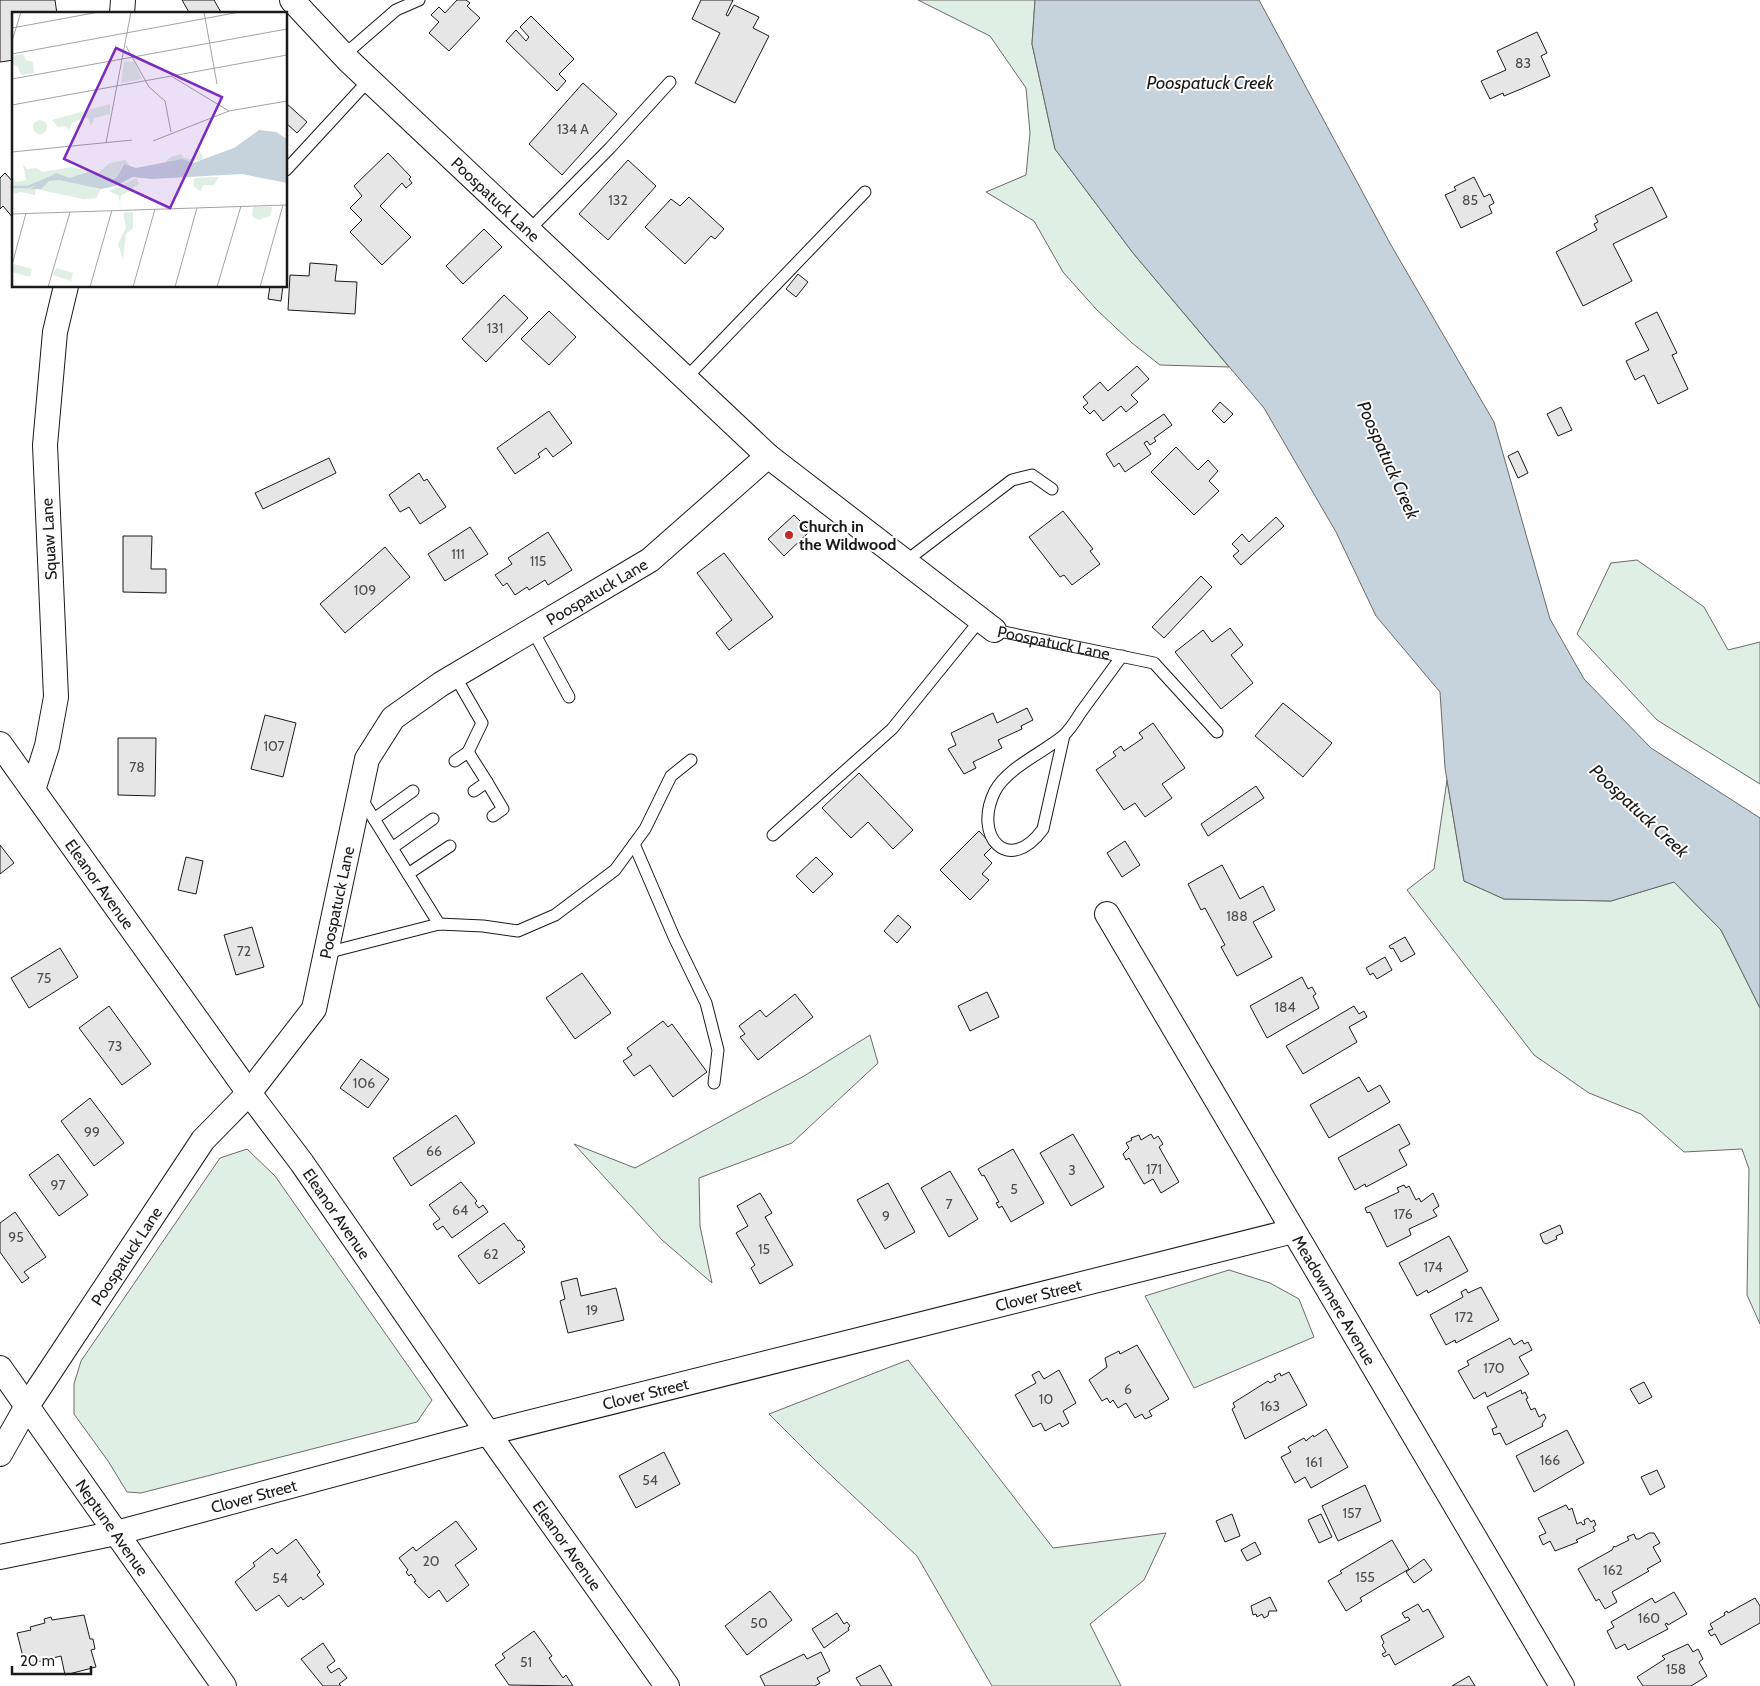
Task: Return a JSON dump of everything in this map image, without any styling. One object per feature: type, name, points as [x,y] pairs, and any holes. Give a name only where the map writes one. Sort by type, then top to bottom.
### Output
[{"type":"street","name":"Poospatuck Lane","points":[[292,0],[343,56],[530,229],[768,456],[988,624]]},
{"type":"street","name":"Squaw Lane","points":[[33,790],[47,746],[56,697],[45,445],[55,332],[66,288]]},
{"type":"street","name":"Poospatuck Lane","points":[[0,1454],[27,1406],[204,1140],[248,1093],[314,1009],[367,759],[393,718],[455,676],[650,560],[768,456]]},
{"type":"street","name":"Eleanor Avenue","points":[[0,744],[248,1093],[302,1163],[488,1433],[667,1686]]},
{"type":"street","name":"Meadowmere Avenue","points":[[1107,914],[1562,1686]]},
{"type":"street","name":"Clover Street","points":[[0,1557],[116,1533],[488,1433],[1293,1231]]},
{"type":"street","name":"Neptune Avenue","points":[[0,1368],[224,1686]]},
{"type":"lane","points":[[343,56],[396,10],[419,0]]},
{"type":"lane","points":[[288,168],[369,80]]},
{"type":"lane","points":[[530,229],[610,148],[670,82]]},
{"type":"lane","points":[[686,378],[865,192]]},
{"type":"lane","points":[[906,562],[1012,480],[1032,475],[1052,489]]},
{"type":"lane","points":[[773,835],[892,729],[988,624]]},
{"type":"lane","name":"Poospatuck Lane","points":[[988,624],[1154,663],[1217,732]]},
{"type":"lane","points":[[533,631],[569,697]]},
{"type":"lane","points":[[1064,735],[1043,829],[1036,839],[1023,848],[1009,851],[998,846],[986,822],[987,810],[996,789],[1023,762],[1064,735],[1122,656]]},
{"type":"lane","points":[[455,676],[482,723],[468,752],[455,761]]},
{"type":"lane","points":[[468,752],[503,809],[494,816]]},
{"type":"lane","points":[[326,953],[439,924],[483,926],[518,931],[555,915],[615,870],[645,829],[671,776],[691,760]]},
{"type":"lane","points":[[474,791],[487,782]]},
{"type":"lane","points":[[374,819],[413,791]]},
{"type":"lane","points":[[359,795],[439,924]]},
{"type":"lane","points":[[392,848],[433,819]]},
{"type":"lane","points":[[634,844],[674,937],[706,1003],[718,1050],[714,1083]]},
{"type":"lane","points":[[408,874],[450,846]]},
{"type":"green space","points":[[918,0],[1035,0],[1032,44],[1055,149],[1133,253],[1229,367],[1160,365],[1132,343],[1096,309],[1063,272],[1034,221],[986,192],[1026,175],[1030,133],[1026,88],[990,36]]},
{"type":"green space","points":[[1637,560],[1704,607],[1728,650],[1760,642],[1760,784],[1657,720],[1577,634],[1611,563]]},
{"type":"green space","points":[[1447,780],[1464,881],[1504,899],[1611,901],[1674,882],[1721,930],[1760,1008],[1760,1324],[1747,1295],[1749,1169],[1742,1149],[1684,1152],[1641,1114],[1589,1093],[1534,1055],[1407,890],[1434,869]]},
{"type":"green space","points":[[870,1035],[878,1063],[792,1143],[699,1178],[700,1226],[712,1283],[662,1240],[574,1144],[635,1168],[804,1076]]},
{"type":"green space","points":[[247,1149],[275,1176],[432,1400],[417,1422],[141,1493],[127,1492],[108,1461],[74,1414],[74,1384],[81,1361],[220,1158]]},
{"type":"green space","points":[[1229,1270],[1270,1283],[1299,1299],[1314,1337],[1194,1388],[1145,1296]]},
{"type":"green space","points":[[908,1360],[1053,1548],[1166,1533],[1144,1580],[1090,1624],[1121,1686],[992,1686],[917,1556],[769,1414]]},
{"type":"water","name":"Poospatuck Creek","points":[[1035,0],[1259,0],[1391,245],[1494,422],[1550,619],[1584,679],[1651,748],[1760,818],[1760,1008],[1721,930],[1674,882],[1611,901],[1504,899],[1464,881],[1445,768],[1440,692],[1376,616],[1336,532],[1264,408],[1133,253],[1055,149],[1032,44]]},
{"type":"building","points":[[0,0],[55,0],[57,12],[12,12],[12,60],[0,62]]},
{"type":"building","points":[[182,0],[214,0],[221,12],[189,12]]},
{"type":"building","points":[[457,0],[466,0],[470,3],[467,6],[480,18],[449,51],[429,33],[439,22],[431,15],[439,7],[445,13]]},
{"type":"building","points":[[701,0],[733,0],[726,15],[728,16],[734,5],[759,17],[753,28],[769,36],[735,103],[695,83],[720,33],[692,19]]},
{"type":"building","points":[[531,16],[574,59],[559,74],[566,81],[557,91],[506,41],[516,30],[526,41],[529,37],[520,27]]},
{"type":"building","points":[[1537,32],[1547,53],[1541,56],[1550,76],[1504,96],[1503,93],[1490,99],[1481,81],[1506,70],[1497,51]]},
{"type":"building","points":[[583,83],[617,114],[562,175],[529,144]]},
{"type":"building","points":[[288,105],[307,122],[297,133],[288,125]]},
{"type":"building","points":[[388,153],[411,177],[409,179],[412,183],[406,188],[402,183],[380,206],[411,237],[382,265],[350,232],[362,220],[350,208],[362,196],[354,186]]},
{"type":"building","points":[[628,160],[656,186],[608,240],[579,214]]},
{"type":"building","points":[[5,173],[12,181],[12,217],[3,206],[0,209],[0,178]]},
{"type":"building","points":[[1474,177],[1484,197],[1490,194],[1494,203],[1489,206],[1492,213],[1461,228],[1445,195],[1456,190],[1454,187]]},
{"type":"building","points":[[1652,187],[1667,217],[1613,244],[1632,281],[1583,306],[1556,252],[1597,230],[1594,224],[1598,222],[1595,216]]},
{"type":"building","points":[[689,197],[724,229],[715,239],[711,236],[685,264],[645,227],[671,199],[680,206]]},
{"type":"building","points":[[484,229],[502,247],[463,284],[446,266]]},
{"type":"building","points":[[310,263],[337,265],[335,281],[357,282],[355,314],[288,310],[290,275],[309,276]]},
{"type":"building","points":[[798,274],[808,282],[796,297],[786,289]]},
{"type":"building","points":[[270,288],[283,288],[281,301],[268,299]]},
{"type":"building","points":[[504,295],[528,318],[486,362],[462,339]]},
{"type":"building","points":[[549,311],[576,337],[549,365],[521,339]]},
{"type":"building","points":[[1657,312],[1677,353],[1672,355],[1688,389],[1658,404],[1644,375],[1635,380],[1626,361],[1649,350],[1635,323]]},
{"type":"building","points":[[1137,366],[1149,379],[1131,395],[1138,402],[1126,412],[1121,406],[1103,421],[1094,410],[1090,414],[1083,407],[1088,403],[1083,397],[1100,382],[1108,391]]},
{"type":"building","points":[[1220,402],[1233,414],[1224,423],[1212,411]]},
{"type":"building","points":[[1561,407],[1572,430],[1558,436],[1547,414]]},
{"type":"building","points":[[549,411],[572,443],[553,457],[546,448],[538,454],[540,457],[515,474],[497,448]]},
{"type":"building","points":[[1164,414],[1172,425],[1154,438],[1156,441],[1150,445],[1147,441],[1144,443],[1151,454],[1125,472],[1119,463],[1114,467],[1106,454]]},
{"type":"building","points":[[1176,447],[1198,470],[1208,460],[1218,471],[1209,481],[1219,491],[1194,515],[1151,472]]},
{"type":"building","points":[[1518,451],[1528,473],[1518,478],[1508,456]]},
{"type":"building","points":[[329,458],[336,473],[263,509],[255,493]]},
{"type":"building","points":[[419,473],[424,481],[427,479],[446,507],[420,524],[409,507],[400,512],[389,495]]},
{"type":"building","points":[[1063,511],[1093,549],[1090,551],[1100,564],[1072,585],[1064,575],[1060,577],[1029,537]]},
{"type":"building","name":"Church in the Wildwood","points":[[794,515],[810,531],[784,556],[768,539]]},
{"type":"building","points":[[1276,517],[1284,526],[1241,565],[1233,556],[1239,551],[1232,544],[1242,534],[1249,542]]},
{"type":"building","points":[[470,527],[488,554],[445,581],[428,554]]},
{"type":"building","points":[[548,532],[572,570],[548,585],[545,580],[529,590],[527,587],[515,595],[507,583],[503,586],[495,575],[512,564],[508,558]]},
{"type":"building","points":[[123,536],[152,536],[151,569],[166,569],[166,593],[123,592]]},
{"type":"building","points":[[385,547],[410,577],[345,633],[320,604]]},
{"type":"building","points":[[724,553],[773,617],[729,650],[716,633],[732,620],[697,573]]},
{"type":"building","points":[[1201,576],[1212,587],[1164,638],[1152,627]]},
{"type":"building","points":[[1230,628],[1243,645],[1231,655],[1253,683],[1221,709],[1175,652],[1203,630],[1212,642]]},
{"type":"building","points":[[1283,703],[1332,743],[1303,777],[1255,736]]},
{"type":"building","points":[[1027,708],[1033,720],[1021,726],[1022,729],[998,740],[1002,748],[973,762],[976,768],[964,774],[948,749],[956,745],[951,733],[993,713],[997,723]]},
{"type":"building","points":[[265,715],[296,723],[283,777],[251,769]]},
{"type":"building","points":[[1153,723],[1185,768],[1162,784],[1172,798],[1145,817],[1135,803],[1124,810],[1096,770],[1116,756],[1113,752],[1121,746],[1124,751],[1143,738],[1139,733]]},
{"type":"building","points":[[118,738],[156,738],[155,796],[118,795]]},
{"type":"building","points":[[859,773],[913,830],[893,849],[868,822],[851,838],[822,808]]},
{"type":"building","points":[[1256,786],[1264,798],[1208,836],[1201,824]]},
{"type":"building","points":[[979,831],[993,846],[984,855],[992,863],[982,874],[989,880],[970,900],[940,870]]},
{"type":"building","points":[[1125,841],[1140,865],[1122,877],[1107,853]]},
{"type":"building","points":[[0,845],[14,863],[0,874]]},
{"type":"building","points":[[186,857],[203,861],[196,894],[178,890]]},
{"type":"building","points":[[816,857],[833,874],[813,893],[796,876]]},
{"type":"building","points":[[1222,865],[1240,899],[1263,886],[1275,910],[1253,922],[1272,957],[1237,976],[1221,947],[1225,945],[1205,908],[1201,910],[1188,884]]},
{"type":"building","points":[[898,915],[911,927],[897,943],[884,931]]},
{"type":"building","points":[[252,927],[264,967],[236,975],[224,935]]},
{"type":"building","points":[[1405,937],[1415,954],[1401,962],[1393,948],[1391,949],[1389,946]]},
{"type":"building","points":[[60,948],[78,977],[29,1008],[11,978]]},
{"type":"building","points":[[1385,957],[1392,970],[1377,979],[1373,973],[1370,975],[1366,968]]},
{"type":"building","points":[[582,973],[611,1013],[575,1039],[546,998]]},
{"type":"building","points":[[1302,977],[1308,989],[1312,987],[1316,994],[1313,996],[1319,1008],[1267,1038],[1250,1006]]},
{"type":"building","points":[[987,992],[999,1017],[970,1031],[958,1006]]},
{"type":"building","points":[[795,994],[813,1017],[758,1060],[740,1037],[745,1034],[739,1026],[760,1010],[766,1017]]},
{"type":"building","points":[[109,1006],[151,1064],[122,1085],[79,1028]]},
{"type":"building","points":[[1354,1006],[1359,1014],[1364,1011],[1367,1017],[1349,1027],[1357,1042],[1303,1074],[1286,1046]]},
{"type":"building","points":[[663,1021],[668,1027],[672,1024],[707,1072],[673,1097],[650,1065],[634,1076],[623,1061],[632,1055],[627,1048]]},
{"type":"building","points":[[361,1059],[389,1079],[368,1108],[340,1088]]},
{"type":"building","points":[[1359,1077],[1368,1092],[1380,1085],[1390,1102],[1329,1138],[1310,1105]]},
{"type":"building","points":[[90,1098],[124,1143],[94,1166],[61,1121]]},
{"type":"building","points":[[456,1115],[475,1143],[411,1186],[393,1158]]},
{"type":"building","points":[[1399,1124],[1410,1144],[1399,1150],[1407,1165],[1366,1187],[1365,1184],[1355,1190],[1338,1158]]},
{"type":"building","points":[[1073,1134],[1104,1187],[1071,1206],[1040,1153]]},
{"type":"building","points":[[1151,1134],[1154,1139],[1158,1136],[1163,1144],[1159,1147],[1179,1182],[1161,1193],[1153,1179],[1144,1184],[1129,1158],[1126,1160],[1123,1154],[1129,1148],[1126,1143],[1132,1140],[1131,1138],[1139,1135],[1141,1140]]},
{"type":"building","points":[[1013,1149],[1044,1203],[1011,1222],[1002,1206],[999,1208],[996,1203],[999,1202],[984,1175],[982,1176],[978,1169]]},
{"type":"building","points":[[58,1154],[88,1195],[59,1216],[29,1175]]},
{"type":"building","points":[[950,1171],[978,1219],[949,1237],[921,1188]]},
{"type":"building","points":[[461,1182],[477,1201],[475,1203],[479,1208],[483,1205],[488,1212],[452,1238],[443,1226],[437,1230],[433,1224],[440,1219],[429,1205]]},
{"type":"building","points":[[888,1183],[915,1232],[885,1249],[857,1200]]},
{"type":"building","points":[[1404,1185],[1406,1188],[1409,1186],[1416,1200],[1419,1198],[1421,1202],[1433,1193],[1439,1206],[1433,1210],[1437,1216],[1409,1229],[1411,1235],[1387,1247],[1370,1212],[1367,1213],[1365,1208],[1399,1192],[1397,1188]]},
{"type":"building","points":[[760,1193],[772,1213],[765,1217],[793,1265],[760,1284],[751,1268],[755,1265],[736,1233],[748,1226],[737,1206]]},
{"type":"building","points":[[15,1212],[46,1257],[24,1272],[29,1278],[22,1283],[0,1252],[0,1223]]},
{"type":"building","points":[[504,1223],[518,1241],[520,1240],[525,1247],[522,1249],[525,1252],[479,1284],[458,1256]]},
{"type":"building","points":[[1560,1225],[1563,1233],[1556,1236],[1557,1239],[1546,1244],[1543,1242],[1540,1234]]},
{"type":"building","points":[[1449,1236],[1468,1271],[1428,1293],[1427,1290],[1417,1296],[1399,1263]]},
{"type":"building","points":[[577,1278],[581,1296],[616,1288],[624,1320],[568,1333],[560,1301],[565,1299],[561,1282]]},
{"type":"building","points":[[1481,1287],[1499,1320],[1456,1343],[1455,1340],[1446,1345],[1430,1315],[1463,1297],[1461,1292],[1466,1289],[1468,1293]]},
{"type":"building","points":[[1510,1338],[1514,1345],[1522,1340],[1524,1344],[1528,1342],[1532,1350],[1519,1357],[1529,1374],[1487,1397],[1485,1392],[1474,1399],[1458,1371],[1469,1365],[1467,1361]]},
{"type":"building","points":[[1137,1345],[1169,1399],[1149,1411],[1152,1416],[1145,1419],[1142,1414],[1135,1418],[1126,1403],[1118,1408],[1113,1400],[1110,1403],[1107,1398],[1102,1401],[1089,1380],[1107,1367],[1105,1358],[1119,1351],[1120,1354]]},
{"type":"building","points":[[1059,1370],[1076,1403],[1063,1411],[1069,1423],[1062,1427],[1060,1423],[1045,1431],[1041,1423],[1033,1427],[1015,1395],[1036,1383],[1032,1375],[1039,1371],[1044,1379]]},
{"type":"building","points":[[1289,1372],[1307,1405],[1245,1439],[1232,1409],[1235,1407],[1233,1403],[1268,1381],[1270,1383],[1276,1380],[1274,1376],[1280,1373],[1281,1376]]},
{"type":"building","points":[[1644,1382],[1652,1397],[1639,1404],[1630,1389]]},
{"type":"building","points":[[1521,1390],[1522,1394],[1525,1392],[1528,1398],[1526,1399],[1531,1410],[1535,1408],[1539,1417],[1544,1414],[1546,1418],[1542,1424],[1543,1426],[1506,1445],[1500,1433],[1494,1435],[1492,1429],[1497,1427],[1487,1407]]},
{"type":"building","points":[[1326,1429],[1348,1467],[1311,1488],[1305,1477],[1295,1483],[1281,1457],[1291,1452],[1288,1447],[1304,1438],[1306,1441],[1313,1435],[1314,1437]]},
{"type":"building","points":[[1567,1430],[1584,1463],[1534,1492],[1516,1456]]},
{"type":"building","points":[[664,1452],[680,1484],[636,1508],[619,1476]]},
{"type":"building","points":[[1657,1470],[1665,1487],[1650,1495],[1641,1477]]},
{"type":"building","points":[[1365,1485],[1381,1521],[1338,1541],[1322,1506]]},
{"type":"building","points":[[1566,1505],[1569,1510],[1572,1508],[1577,1524],[1581,1522],[1583,1525],[1585,1524],[1584,1520],[1588,1518],[1591,1522],[1594,1520],[1596,1525],[1593,1527],[1595,1531],[1576,1540],[1578,1542],[1555,1551],[1550,1541],[1543,1545],[1539,1536],[1546,1533],[1538,1518]]},
{"type":"building","points":[[1232,1514],[1240,1536],[1225,1542],[1216,1521]]},
{"type":"building","points":[[1321,1514],[1332,1537],[1319,1543],[1308,1520]]},
{"type":"building","points":[[456,1521],[477,1549],[455,1565],[469,1585],[447,1602],[439,1590],[429,1598],[414,1582],[416,1581],[411,1574],[409,1576],[406,1572],[408,1570],[399,1558],[413,1547],[416,1551]]},
{"type":"building","points":[[1649,1533],[1654,1533],[1660,1543],[1653,1547],[1661,1561],[1647,1569],[1649,1571],[1612,1592],[1617,1602],[1605,1609],[1599,1599],[1596,1601],[1578,1569],[1612,1550],[1614,1546],[1629,1540],[1627,1537],[1634,1534],[1636,1539],[1639,1539]]},
{"type":"building","points":[[296,1539],[320,1572],[317,1575],[324,1584],[303,1600],[301,1597],[288,1607],[279,1595],[256,1611],[235,1582],[255,1566],[253,1563],[272,1548],[277,1554]]},
{"type":"building","points":[[1392,1540],[1409,1569],[1360,1598],[1362,1601],[1346,1611],[1328,1581],[1342,1573],[1340,1571]]},
{"type":"building","points":[[1255,1542],[1261,1554],[1247,1561],[1241,1550]]},
{"type":"building","points":[[1424,1559],[1432,1570],[1414,1583],[1406,1572]]},
{"type":"building","points":[[770,1591],[792,1620],[747,1655],[725,1626]]},
{"type":"building","points":[[1674,1592],[1687,1614],[1668,1625],[1667,1623],[1665,1624],[1668,1629],[1628,1650],[1625,1644],[1616,1649],[1607,1631],[1614,1627],[1611,1622],[1652,1598],[1655,1603]]},
{"type":"building","points":[[1270,1597],[1277,1611],[1269,1611],[1268,1616],[1264,1618],[1262,1614],[1257,1617],[1256,1614],[1253,1615],[1251,1606]]},
{"type":"building","points":[[1755,1598],[1760,1606],[1760,1623],[1721,1645],[1715,1634],[1711,1636],[1708,1631],[1713,1629],[1710,1624],[1725,1615],[1724,1613],[1727,1611],[1728,1613]]},
{"type":"building","points":[[1418,1604],[1423,1612],[1428,1609],[1444,1637],[1395,1665],[1389,1654],[1384,1657],[1382,1654],[1386,1652],[1382,1645],[1384,1643],[1381,1636],[1410,1620],[1408,1617],[1405,1618],[1402,1613]]},
{"type":"building","points":[[837,1613],[844,1624],[847,1622],[850,1626],[849,1630],[824,1648],[812,1629]]},
{"type":"building","points":[[84,1615],[90,1639],[93,1639],[95,1649],[91,1650],[96,1667],[65,1675],[61,1656],[25,1665],[17,1633],[31,1630],[30,1627],[45,1623],[44,1619],[51,1617],[52,1620]]},
{"type":"building","points":[[534,1631],[552,1656],[549,1658],[563,1678],[566,1675],[573,1686],[509,1685],[495,1665],[505,1658],[502,1654]]},
{"type":"building","points":[[323,1643],[335,1661],[327,1667],[331,1673],[339,1668],[347,1678],[339,1684],[341,1686],[323,1686],[301,1659]]},
{"type":"building","points":[[1688,1644],[1693,1652],[1698,1649],[1703,1659],[1699,1662],[1707,1676],[1691,1686],[1643,1686],[1637,1677],[1665,1659],[1662,1656]]},
{"type":"building","points":[[821,1652],[830,1671],[817,1678],[820,1683],[815,1686],[765,1686],[760,1676],[804,1654],[807,1659]]},
{"type":"building","points":[[880,1665],[892,1686],[861,1686],[856,1678]]},
{"type":"building","points":[[1469,1676],[1475,1686],[1452,1686]]},
{"type":"place","name":"Church in the Wildwood","points":[[789,535]]}]
